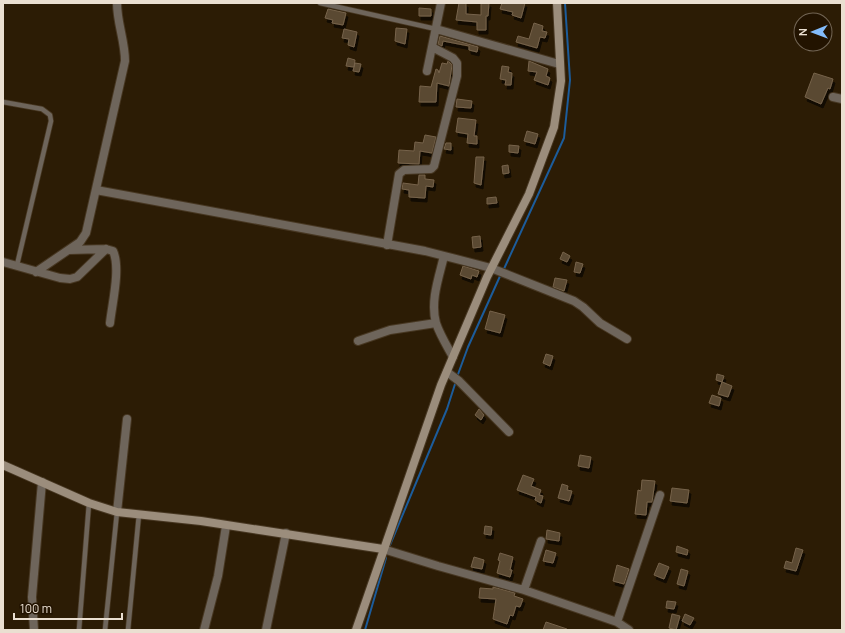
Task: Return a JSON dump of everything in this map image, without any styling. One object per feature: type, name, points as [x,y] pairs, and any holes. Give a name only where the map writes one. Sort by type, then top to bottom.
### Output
[{"type":"street","points":[[36,272],[80,242],[86,233],[125,61],[125,50],[117,13],[117,3]]},
{"type":"street","points":[[427,71],[440,3]]},
{"type":"street","points":[[356,630],[383,549],[453,357],[497,270],[529,194],[554,127],[561,81],[557,3]]},
{"type":"street","points":[[436,29],[560,64]]},
{"type":"street","points":[[387,244],[399,174],[404,170],[426,170],[431,169],[434,166],[457,76],[457,63],[453,58],[432,47]]},
{"type":"street","points":[[833,97],[842,99]]},
{"type":"street","points":[[96,190],[387,244],[444,256],[497,270],[574,301],[583,307],[600,323],[627,339]]},
{"type":"street","points":[[69,250],[106,249],[113,251],[116,258],[110,322]]},
{"type":"street","points":[[3,262],[36,272],[70,279],[77,276],[106,249]]},
{"type":"street","points":[[444,256],[436,291],[434,312],[436,323],[453,357]]},
{"type":"street","points":[[358,341],[390,330],[436,323]]},
{"type":"street","points":[[448,372],[510,432]]},
{"type":"street","points":[[117,512],[127,418]]},
{"type":"street","points":[[3,464],[89,503],[117,512],[201,521],[383,549],[524,590],[617,622],[629,630]]},
{"type":"street","points":[[34,630],[32,597],[42,482]]},
{"type":"street","points":[[617,622],[660,495]]},
{"type":"street","points":[[204,630],[218,576],[226,526]]},
{"type":"street","points":[[266,630],[286,533]]},
{"type":"street","points":[[524,590],[541,541]]},
{"type":"lane","points":[[320,3],[436,29]]},
{"type":"lane","points":[[3,102],[42,109],[50,115],[51,121],[18,266]]},
{"type":"lane","points":[[79,630],[89,503]]},
{"type":"lane","points":[[105,630],[117,512]]},
{"type":"lane","points":[[128,630],[139,514]]},
{"type":"building","points":[[459,3],[466,3],[466,14],[481,15],[481,3],[489,3],[488,16],[486,16],[486,30],[477,30],[477,22],[456,20]]},
{"type":"building","points":[[502,3],[525,3],[521,18],[512,15],[513,12],[500,9]]},
{"type":"building","points":[[419,8],[431,9],[431,16],[419,16]]},
{"type":"building","points":[[328,9],[346,13],[343,25],[332,23],[333,20],[325,18]]},
{"type":"building","points":[[534,23],[543,26],[542,31],[547,32],[545,38],[540,37],[537,48],[516,42],[518,36],[529,39]]},
{"type":"building","points":[[396,28],[407,29],[405,44],[395,41]]},
{"type":"building","points":[[344,29],[357,32],[354,47],[348,45],[349,39],[342,38]]},
{"type":"building","points":[[440,36],[478,47],[477,52],[469,50],[469,46],[443,41],[442,46],[438,44]]},
{"type":"building","points":[[348,58],[355,60],[354,67],[346,66]]},
{"type":"building","points":[[448,61],[452,65],[449,86],[437,83],[436,102],[419,102],[420,86],[431,87],[436,69],[439,73],[442,63],[447,64]]},
{"type":"building","points":[[529,61],[548,69],[546,76],[550,78],[548,85],[534,80],[537,72],[528,71]]},
{"type":"building","points":[[355,63],[361,64],[359,72],[353,71]]},
{"type":"building","points":[[502,66],[509,67],[508,72],[512,73],[511,85],[505,85],[506,80],[500,79]]},
{"type":"building","points":[[814,73],[833,79],[830,89],[828,88],[821,104],[805,97]]},
{"type":"building","points":[[457,99],[472,101],[471,108],[456,107]]},
{"type":"building","points":[[458,118],[476,120],[474,136],[477,136],[477,144],[467,143],[468,134],[456,132]]},
{"type":"building","points":[[527,131],[538,134],[535,144],[524,141]]},
{"type":"building","points":[[425,135],[436,137],[432,153],[420,151],[419,164],[398,163],[399,150],[414,151],[415,142],[423,143]]},
{"type":"building","points":[[446,143],[451,143],[451,150],[444,149]]},
{"type":"building","points":[[509,145],[519,146],[518,153],[509,152]]},
{"type":"building","points":[[476,157],[484,157],[481,185],[474,183]]},
{"type":"building","points":[[508,165],[509,173],[503,174],[502,166]]},
{"type":"building","points":[[419,175],[425,175],[425,179],[434,180],[433,187],[426,186],[425,198],[409,197],[409,190],[402,189],[403,183],[418,185]]},
{"type":"building","points":[[496,197],[497,203],[487,204],[487,198]]},
{"type":"building","points":[[480,236],[481,247],[473,248],[472,237]]},
{"type":"building","points":[[563,252],[570,256],[567,262],[560,259]]},
{"type":"building","points":[[576,262],[583,264],[580,273],[574,272]]},
{"type":"building","points":[[463,266],[479,271],[477,277],[472,275],[471,279],[460,275]]},
{"type":"building","points":[[555,278],[567,280],[564,291],[553,287]]},
{"type":"building","points":[[490,311],[505,315],[500,333],[485,329]]},
{"type":"building","points":[[546,354],[553,356],[550,366],[543,363]]},
{"type":"building","points":[[717,374],[724,376],[722,382],[716,380]]},
{"type":"building","points":[[722,382],[732,386],[728,397],[718,394]]},
{"type":"building","points":[[712,395],[721,398],[719,406],[709,403]]},
{"type":"building","points":[[479,409],[484,415],[481,420],[475,415]]},
{"type":"building","points":[[580,455],[591,457],[589,468],[578,466]]},
{"type":"building","points":[[523,475],[534,479],[531,486],[541,490],[539,495],[543,496],[541,503],[535,500],[536,497],[517,490]]},
{"type":"building","points":[[642,480],[655,481],[652,502],[647,502],[646,515],[635,514],[638,490],[641,491]]},
{"type":"building","points":[[562,484],[568,486],[567,490],[572,491],[569,501],[558,498]]},
{"type":"building","points":[[672,488],[689,490],[687,503],[670,501]]},
{"type":"building","points":[[485,526],[492,527],[491,535],[484,534]]},
{"type":"building","points":[[547,530],[560,533],[559,541],[546,539]]},
{"type":"building","points":[[677,546],[688,550],[687,555],[676,552]]},
{"type":"building","points":[[796,548],[803,550],[796,571],[784,568],[786,561],[792,563]]},
{"type":"building","points":[[546,550],[556,553],[553,563],[543,561]]},
{"type":"building","points":[[500,553],[513,557],[510,577],[497,573]]},
{"type":"building","points":[[474,557],[484,560],[482,569],[471,567]]},
{"type":"building","points":[[659,563],[669,567],[664,579],[654,575]]},
{"type":"building","points":[[617,565],[629,569],[624,584],[613,581]]},
{"type":"building","points":[[681,569],[688,571],[684,586],[677,584]]},
{"type":"building","points":[[493,587],[515,593],[514,596],[523,599],[520,607],[516,606],[513,616],[510,615],[507,624],[493,619],[496,599],[479,598],[480,588],[493,589]]},
{"type":"building","points":[[667,601],[676,602],[674,609],[666,608]]},
{"type":"building","points":[[672,614],[680,616],[676,630],[669,628]]},
{"type":"building","points":[[685,614],[694,618],[690,625],[682,621]]},
{"type":"building","points":[[546,622],[567,629],[543,630]]},
{"type":"waterway","points":[[503,271],[564,138],[570,80],[565,3]]},
{"type":"waterway","points":[[457,377],[468,347],[501,274]]},
{"type":"waterway","points":[[390,545],[447,409],[456,381]]},
{"type":"waterway","points":[[365,630],[386,558]]}]
